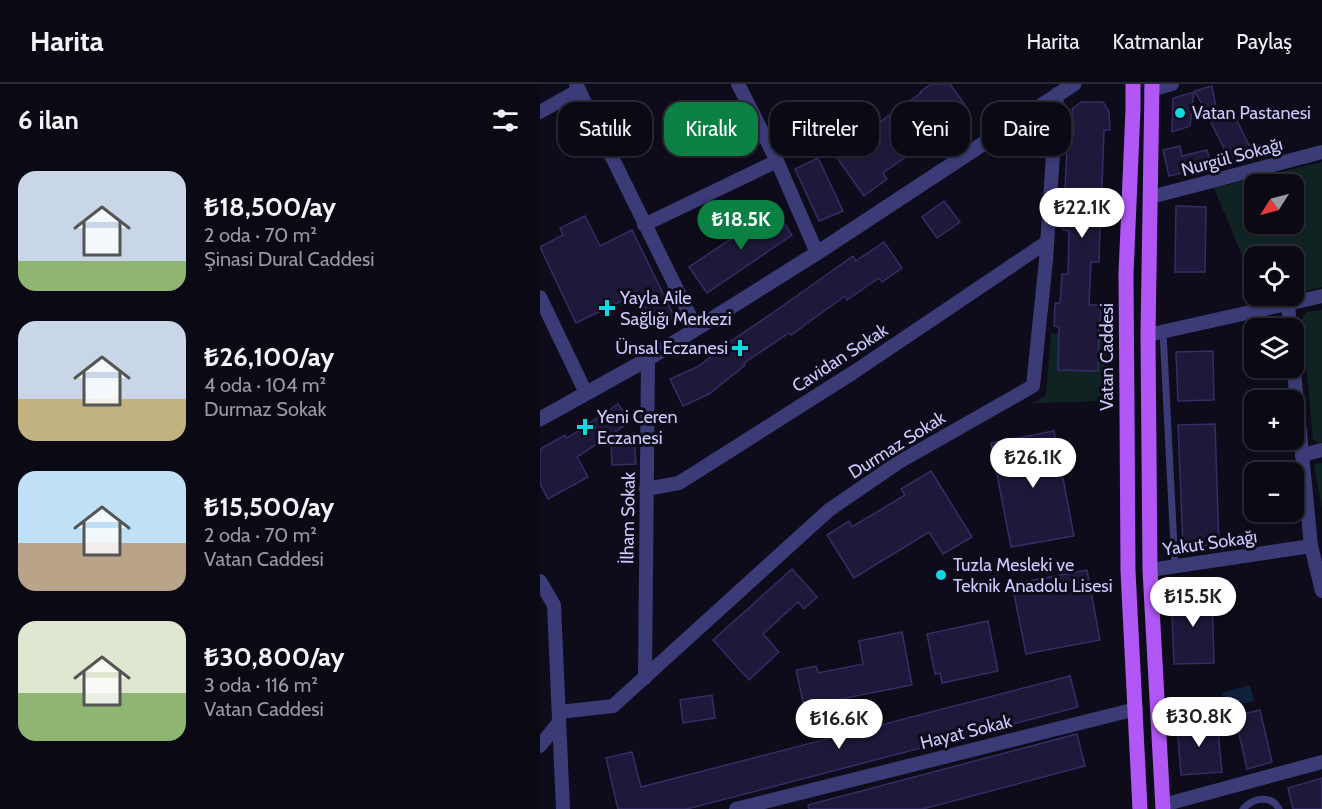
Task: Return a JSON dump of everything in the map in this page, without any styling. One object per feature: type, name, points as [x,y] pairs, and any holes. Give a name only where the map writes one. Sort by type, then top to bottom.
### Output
[{"type":"main road","name":"Vatan Caddesi","points":[[1133,84],[1126,274],[1126,409],[1128,571],[1140,809]]},
{"type":"main road","points":[[1152,87],[1151,197],[1156,333],[1150,570],[1163,807]]},
{"type":"street","points":[[738,84],[777,161],[817,253]]},
{"type":"street","points":[[540,419],[648,359],[817,253],[1074,84]]},
{"type":"street","points":[[1152,87],[1172,84]]},
{"type":"street","points":[[540,112],[577,87],[696,328]]},
{"type":"street","name":"Durmaz Sokak","points":[[559,717],[613,706],[829,510],[899,462],[1033,386],[1047,242],[1057,94]]},
{"type":"street","name":"Nurgül Sokağı","points":[[1151,197],[1322,152]]},
{"type":"street","points":[[644,225],[777,161]]},
{"type":"street","name":"Cavidan Sokak","points":[[646,489],[679,483],[854,372],[1047,242]]},
{"type":"street","points":[[1304,300],[1322,296]]},
{"type":"street","points":[[540,297],[586,393]]},
{"type":"street","points":[[1156,333],[1279,306]]},
{"type":"street","name":"İlham Sokak","points":[[645,678],[648,359]]},
{"type":"street","points":[[1295,378],[1311,546],[1322,591]]},
{"type":"street","points":[[1302,455],[1322,450]]},
{"type":"street","name":"Yakut Sokağı","points":[[1150,570],[1311,546]]},
{"type":"street","points":[[540,581],[554,605],[563,809]]},
{"type":"street","name":"Hayat Sokak","points":[[736,809],[1136,709]]},
{"type":"street","points":[[540,746],[559,717]]},
{"type":"street","points":[[1163,807],[1322,762]]},
{"type":"lane","points":[[1156,333],[1175,566]]},
{"type":"lane","points":[[1244,809],[1251,803],[1269,799],[1274,801],[1279,809]]},
{"type":"green space","points":[[1322,162],[1322,287],[1304,291],[1304,246],[1244,246],[1244,260],[1214,188],[1244,181],[1244,234],[1304,234],[1304,174],[1272,174]]},
{"type":"green space","points":[[1322,310],[1322,442],[1319,444],[1313,439],[1304,318],[1302,317],[1307,312]]},
{"type":"green space","points":[[1051,333],[1107,335],[1104,401],[1034,403],[1046,395]]},
{"type":"green space","points":[[1322,463],[1322,508],[1314,465]]},
{"type":"water","points":[[1250,685],[1254,701],[1226,708],[1222,693]]},
{"type":"building","points":[[931,84],[950,84],[963,102],[908,102]]},
{"type":"building","points":[[1212,86],[1218,118],[1232,111],[1253,153],[1232,164],[1195,91]]},
{"type":"building","points":[[1194,92],[1190,126],[1172,132],[1173,98]]},
{"type":"building","points":[[1081,102],[1103,102],[1109,112],[1110,130],[1104,130],[1101,212],[1104,212],[1103,227],[1100,227],[1099,262],[1091,262],[1089,305],[1102,305],[1098,371],[1058,370],[1059,327],[1054,326],[1055,303],[1060,303],[1062,274],[1068,274],[1069,231],[1063,230],[1068,189],[1065,189],[1067,156],[1071,156],[1071,134],[1074,134],[1072,109]]},
{"type":"building","points":[[891,114],[891,156],[907,156],[883,173],[887,179],[864,196],[836,156],[879,156],[879,122]]},
{"type":"building","points":[[1180,146],[1182,156],[1207,150],[1211,166],[1169,176],[1163,150]]},
{"type":"building","points":[[818,158],[843,211],[819,221],[795,169]]},
{"type":"building","points":[[944,201],[960,222],[937,238],[922,217]]},
{"type":"building","points":[[1176,206],[1206,207],[1205,272],[1175,272]]},
{"type":"building","points":[[775,209],[792,235],[707,293],[689,267]]},
{"type":"building","points":[[585,216],[600,246],[632,230],[675,318],[655,327],[638,293],[576,323],[540,247],[563,235],[560,228]]},
{"type":"building","points":[[884,242],[902,268],[882,282],[879,278],[847,300],[845,296],[791,335],[789,333],[744,363],[745,365],[709,394],[683,406],[670,379],[699,366],[728,343],[853,256],[856,261]]},
{"type":"building","points":[[1213,351],[1214,400],[1178,401],[1176,352]]},
{"type":"building","points":[[618,404],[630,422],[577,457],[588,477],[548,499],[540,484],[540,449],[565,435],[567,438]]},
{"type":"building","points":[[1215,424],[1219,545],[1183,546],[1178,425]]},
{"type":"building","points":[[1054,431],[1074,536],[1011,547],[991,443]]},
{"type":"building","points":[[634,438],[636,464],[612,465],[611,439]]},
{"type":"building","points":[[931,471],[972,537],[943,554],[929,532],[854,578],[827,535],[849,521],[852,527],[905,495],[901,489]]},
{"type":"building","points":[[792,569],[817,597],[804,609],[798,602],[763,634],[779,652],[749,680],[713,640]]},
{"type":"building","points":[[1087,570],[1100,640],[1026,654],[1012,584]]},
{"type":"building","points":[[1212,591],[1214,663],[1174,664],[1171,593]]},
{"type":"building","points":[[988,621],[998,671],[942,683],[940,673],[935,674],[927,634]]},
{"type":"building","points":[[902,632],[912,685],[804,706],[796,670],[816,666],[818,673],[863,664],[859,641]]},
{"type":"building","points":[[1070,676],[1078,707],[687,809],[618,809],[606,758],[632,752],[641,787]]},
{"type":"building","points":[[712,695],[715,718],[683,723],[680,700]]},
{"type":"building","points":[[1260,710],[1272,762],[1247,769],[1235,716]]},
{"type":"building","points":[[1217,721],[1222,772],[1181,775],[1177,725]]},
{"type":"building","points":[[1077,734],[1085,766],[923,809],[809,809],[808,805]]},
{"type":"building","points":[[1322,778],[1322,809],[1293,809],[1288,788]]},
{"type":"place","name":"Vatan Pastanesi","points":[[1180,113]]},
{"type":"place","name":"Yayla Aile Sağlığı Merkezi","points":[[607,308]]},
{"type":"place","name":"Ünsal Eczanesi","points":[[740,348]]},
{"type":"place","name":"Yeni Ceren Eczanesi","points":[[585,427]]},
{"type":"place","name":"Tuzla Mesleki ve Teknik Anadolu Lisesi","points":[[941,575]]}]
